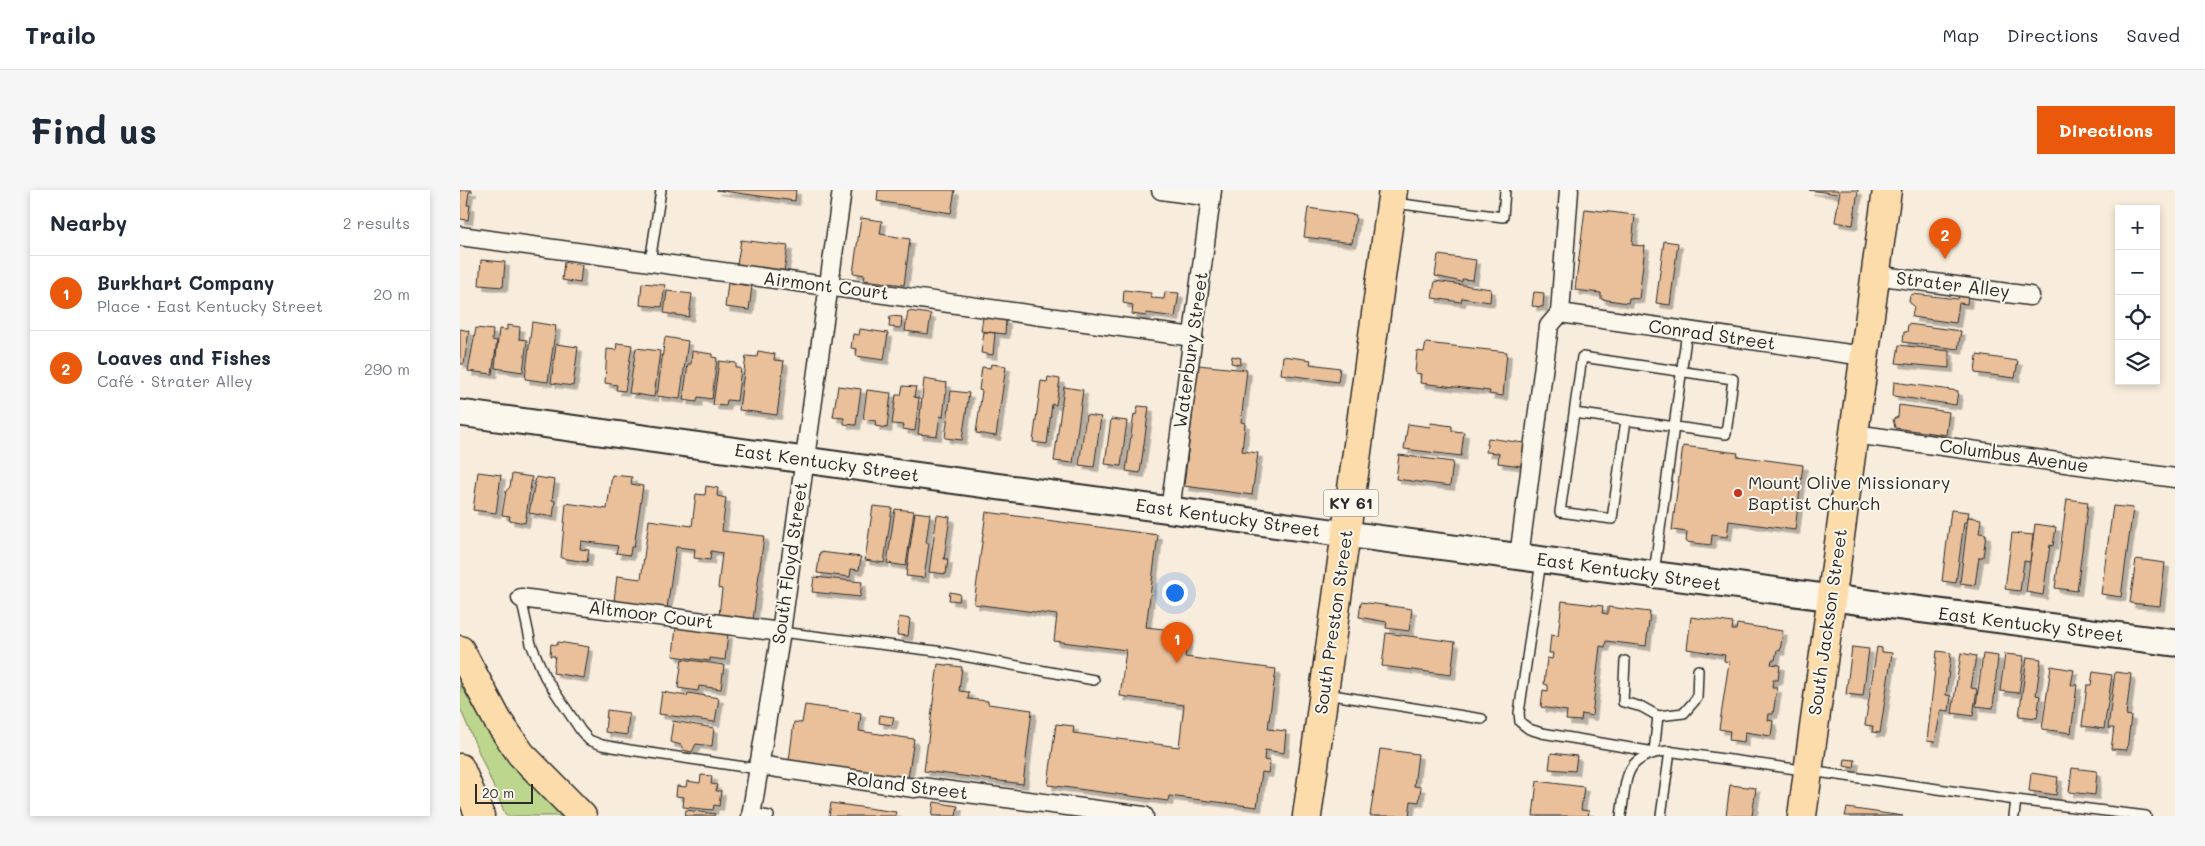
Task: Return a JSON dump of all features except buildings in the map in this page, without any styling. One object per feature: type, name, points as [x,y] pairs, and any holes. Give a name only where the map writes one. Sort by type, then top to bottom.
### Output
[{"type":"main road","name":"South Jackson Street","points":[[1802,816],[1887,190]]},
{"type":"main road","name":"South Preston Street","points":[[1308,816],[1392,196]]},
{"type":"main road","points":[[460,650],[498,721],[521,754],[582,816]]},
{"type":"main road","points":[[460,768],[480,816]]},
{"type":"street","name":"South Floyd Street","points":[[751,815],[781,632],[842,190]]},
{"type":"street","points":[[1161,190],[1212,193]]},
{"type":"street","points":[[1530,559],[1549,326],[1560,314],[1569,190]]},
{"type":"street","name":"Waterbury Street","points":[[1170,511],[1212,193]]},
{"type":"street","name":"Airmont Court","points":[[460,236],[828,287],[910,296],[1193,337]]},
{"type":"street","name":"Strater Alley","points":[[1875,275],[2030,296]]},
{"type":"street","name":"Conrad Street","points":[[1560,314],[1864,356]]},
{"type":"street","name":"East Kentucky Street","points":[[460,413],[1170,511],[2175,643]]},
{"type":"street","name":"Columbus Avenue","points":[[1854,434],[2175,478]]},
{"type":"street","name":"Altmoor Court","points":[[521,598],[781,632]]},
{"type":"street","name":"Roland Street","points":[[758,767],[1144,816]]},
{"type":"lane","points":[[650,262],[660,190]]},
{"type":"lane","points":[[1392,196],[1503,217],[1505,190]]},
{"type":"lane","points":[[1654,575],[1687,331]]},
{"type":"lane","points":[[1574,413],[1626,420],[1674,428],[1726,434],[1733,379],[1582,357],[1574,413],[1560,512],[1612,519],[1626,420]]},
{"type":"lane","points":[[1530,559],[1519,713],[1520,722],[1528,729],[1654,752],[1670,751],[2016,800],[2146,816]]},
{"type":"lane","points":[[521,598],[531,644],[545,677],[581,731],[590,740],[602,745],[630,750],[758,767]]},
{"type":"lane","points":[[781,632],[936,651],[1094,680]]},
{"type":"lane","points":[[1626,661],[1624,702],[1658,716],[1684,713],[1696,698],[1698,670]]},
{"type":"lane","points":[[1325,694],[1482,719]]},
{"type":"lane","points":[[1654,752],[1658,716]]},
{"type":"lane","points":[[1661,816],[1670,751]]},
{"type":"lane","points":[[1621,816],[1628,770],[1640,758],[1654,752]]},
{"type":"lane","points":[[2014,816],[2016,800]]},
{"type":"lane","points":[[751,815],[769,816]]},
{"type":"green space","points":[[460,684],[493,737],[506,754],[562,816],[506,816],[460,708]]},
{"type":"place","name":"Loaves and Fishes","points":[[1945,259]]},
{"type":"place","name":"Mount Olive Missionary Baptist Church","points":[[1738,493]]},
{"type":"place","name":"Burkhart Company","points":[[1177,663]]}]
